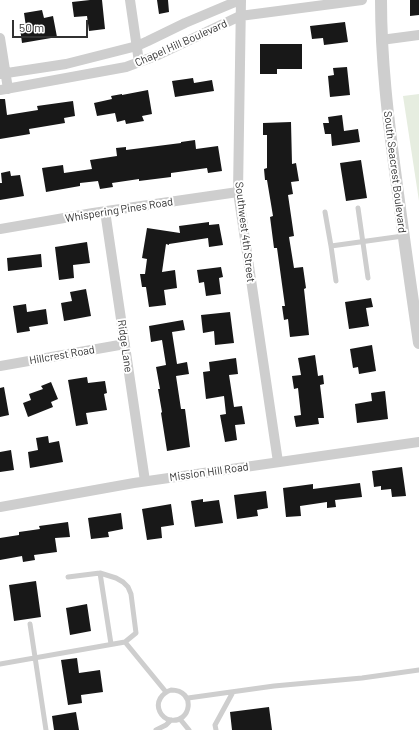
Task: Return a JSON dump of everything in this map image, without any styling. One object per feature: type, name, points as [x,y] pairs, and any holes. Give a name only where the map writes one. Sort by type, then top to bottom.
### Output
[{"type":"street","points":[[130,0],[139,62]]},
{"type":"street","name":"Chapel Hill Boulevard","points":[[3,74],[66,64],[137,46],[185,23],[240,0]]},
{"type":"street","name":"Southwest 4th Street","points":[[240,0],[238,192],[278,462]]},
{"type":"street","name":"Chapel Hill Boulevard","points":[[4,89],[126,67],[158,56],[240,16],[362,0]]},
{"type":"street","name":"South Seacrest Boulevard","points":[[381,0],[381,40],[388,125],[419,343]]},
{"type":"street","points":[[381,40],[419,35]]},
{"type":"street","points":[[0,38],[4,89]]},
{"type":"street","name":"Whispering Pines Road","points":[[0,229],[105,211],[238,192]]},
{"type":"street","name":"Ridge Lane","points":[[105,211],[145,482]]},
{"type":"street","name":"Hillcrest Road","points":[[0,366],[125,344]]},
{"type":"street","name":"Mission Hill Road","points":[[0,507],[145,482],[419,442]]},
{"type":"lane","points":[[358,208],[368,278]]},
{"type":"lane","points":[[326,212],[336,281]]},
{"type":"lane","points":[[331,246],[403,236]]},
{"type":"lane","points":[[100,573],[111,644]]},
{"type":"lane","points":[[0,664],[125,642],[136,633],[131,594],[128,587],[122,582],[116,578],[100,573],[68,577]]},
{"type":"lane","points":[[30,624],[46,730]]},
{"type":"lane","points":[[125,642],[166,692]]},
{"type":"lane","points":[[188,698],[189,707],[187,712],[180,719],[167,719],[158,708],[160,698],[166,692],[171,690],[176,690],[188,698],[274,686],[362,678],[419,670]]},
{"type":"lane","points":[[216,730],[215,725],[233,692]]},
{"type":"lane","points":[[180,719],[189,730]]},
{"type":"lane","points":[[156,730],[166,725],[171,720]]},
{"type":"shaded area","points":[[419,94],[419,201],[403,96]]},
{"type":"building","points":[[102,0],[105,29],[89,31],[87,16],[74,17],[72,2]]},
{"type":"building","points":[[157,0],[168,0],[169,12],[159,14]]},
{"type":"building","points":[[410,0],[419,0],[419,15],[410,16]]},
{"type":"building","points":[[42,10],[44,18],[53,16],[57,37],[22,43],[20,28],[26,27],[24,13]]},
{"type":"building","points":[[345,22],[348,42],[324,45],[323,38],[312,39],[310,26]]},
{"type":"building","points":[[260,44],[302,44],[302,69],[277,69],[277,74],[260,74]]},
{"type":"building","points":[[347,67],[350,95],[330,97],[328,76],[334,75],[333,68]]},
{"type":"building","points":[[193,78],[194,83],[212,80],[214,91],[175,97],[172,81]]},
{"type":"building","points":[[148,90],[152,114],[142,116],[144,121],[126,124],[125,120],[117,122],[115,113],[97,116],[94,103],[112,99],[111,96]]},
{"type":"building","points":[[0,99],[5,99],[7,115],[38,110],[37,106],[73,101],[75,116],[64,118],[65,123],[29,129],[30,134],[0,139]]},
{"type":"building","points":[[342,115],[344,131],[358,129],[360,142],[332,146],[331,134],[325,134],[323,123],[329,123],[328,117]]},
{"type":"building","points":[[291,122],[292,164],[296,163],[299,181],[291,182],[293,194],[288,195],[294,236],[289,237],[294,268],[303,267],[309,335],[290,337],[288,319],[284,320],[282,306],[285,306],[277,248],[274,248],[270,217],[273,216],[267,180],[265,180],[264,169],[267,168],[267,135],[263,135],[263,123]]},
{"type":"building","points":[[195,140],[196,149],[218,146],[222,171],[208,173],[207,168],[171,173],[171,177],[139,181],[139,179],[112,183],[113,187],[100,189],[98,181],[80,183],[80,186],[46,192],[42,168],[63,165],[64,173],[92,169],[90,160],[117,156],[116,148],[126,147],[126,150]]},
{"type":"building","points":[[361,160],[367,198],[346,201],[340,163]]},
{"type":"building","points":[[10,171],[11,176],[20,175],[24,196],[0,200],[0,183],[2,183],[1,173]]},
{"type":"building","points":[[209,222],[209,225],[219,224],[223,245],[209,247],[208,238],[169,245],[166,244],[162,272],[175,270],[177,288],[164,290],[166,305],[149,307],[146,287],[142,287],[140,274],[145,274],[147,259],[142,258],[147,228],[180,233],[179,226]]},
{"type":"building","points":[[87,242],[90,263],[73,265],[74,278],[59,280],[55,247]]},
{"type":"building","points":[[41,254],[42,267],[8,271],[7,258]]},
{"type":"building","points":[[221,267],[223,277],[219,278],[221,294],[206,296],[204,282],[199,283],[197,270]]},
{"type":"building","points":[[86,289],[91,316],[64,321],[61,303],[72,301],[70,292]]},
{"type":"building","points":[[371,298],[373,307],[366,308],[369,326],[349,329],[345,302]]},
{"type":"building","points":[[26,304],[27,312],[46,309],[48,324],[29,327],[30,331],[17,333],[13,306]]},
{"type":"building","points":[[230,312],[234,343],[215,345],[214,331],[203,333],[201,315]]},
{"type":"building","points":[[183,320],[185,330],[172,332],[177,364],[187,362],[189,374],[176,376],[181,409],[185,409],[190,447],[167,451],[156,367],[166,365],[162,340],[151,342],[149,326]]},
{"type":"building","points":[[372,345],[376,371],[359,374],[358,367],[353,368],[350,349]]},
{"type":"building","points":[[315,355],[318,376],[323,375],[324,384],[320,385],[324,418],[318,418],[319,424],[296,427],[294,416],[301,415],[298,388],[294,389],[292,376],[301,375],[298,358]]},
{"type":"building","points":[[236,358],[238,374],[229,375],[234,407],[242,406],[245,424],[235,425],[237,440],[225,442],[220,415],[226,414],[224,396],[206,399],[203,372],[210,371],[209,362]]},
{"type":"building","points":[[87,377],[88,383],[105,381],[107,393],[104,394],[107,410],[86,413],[88,424],[76,426],[68,380]]},
{"type":"building","points":[[51,382],[58,399],[51,402],[53,407],[28,417],[23,403],[31,400],[29,394],[43,389],[41,386]]},
{"type":"building","points":[[4,387],[9,415],[0,417],[0,388]]},
{"type":"building","points":[[385,391],[388,419],[357,423],[355,404],[372,401],[371,393]]},
{"type":"building","points":[[48,436],[49,443],[59,441],[63,462],[30,468],[28,452],[38,450],[36,438]]},
{"type":"building","points":[[11,450],[14,470],[0,472],[0,452]]},
{"type":"building","points":[[402,467],[406,496],[392,497],[391,489],[381,490],[381,486],[374,487],[372,471]]},
{"type":"building","points":[[360,483],[362,497],[335,500],[336,507],[327,508],[327,502],[300,506],[301,516],[286,517],[283,488],[313,484],[313,489]]},
{"type":"building","points":[[266,491],[268,508],[257,510],[258,516],[237,519],[234,495]]},
{"type":"building","points":[[203,499],[203,502],[219,500],[223,523],[195,527],[191,501]]},
{"type":"building","points":[[171,504],[174,525],[161,527],[162,538],[147,540],[142,509]]},
{"type":"building","points":[[121,513],[123,529],[108,532],[109,537],[91,539],[88,518]]},
{"type":"building","points":[[68,522],[70,537],[55,538],[57,552],[34,555],[35,560],[23,562],[22,556],[0,560],[0,538],[19,535],[19,532],[40,529],[39,526]]},
{"type":"building","points":[[36,581],[41,617],[14,621],[9,585]]},
{"type":"building","points":[[87,604],[91,631],[70,635],[66,608]]},
{"type":"building","points":[[77,658],[79,673],[100,670],[103,692],[81,695],[82,703],[68,705],[61,660]]},
{"type":"building","points":[[269,707],[272,730],[232,730],[230,712]]},
{"type":"building","points":[[76,712],[79,730],[54,730],[52,716]]}]
